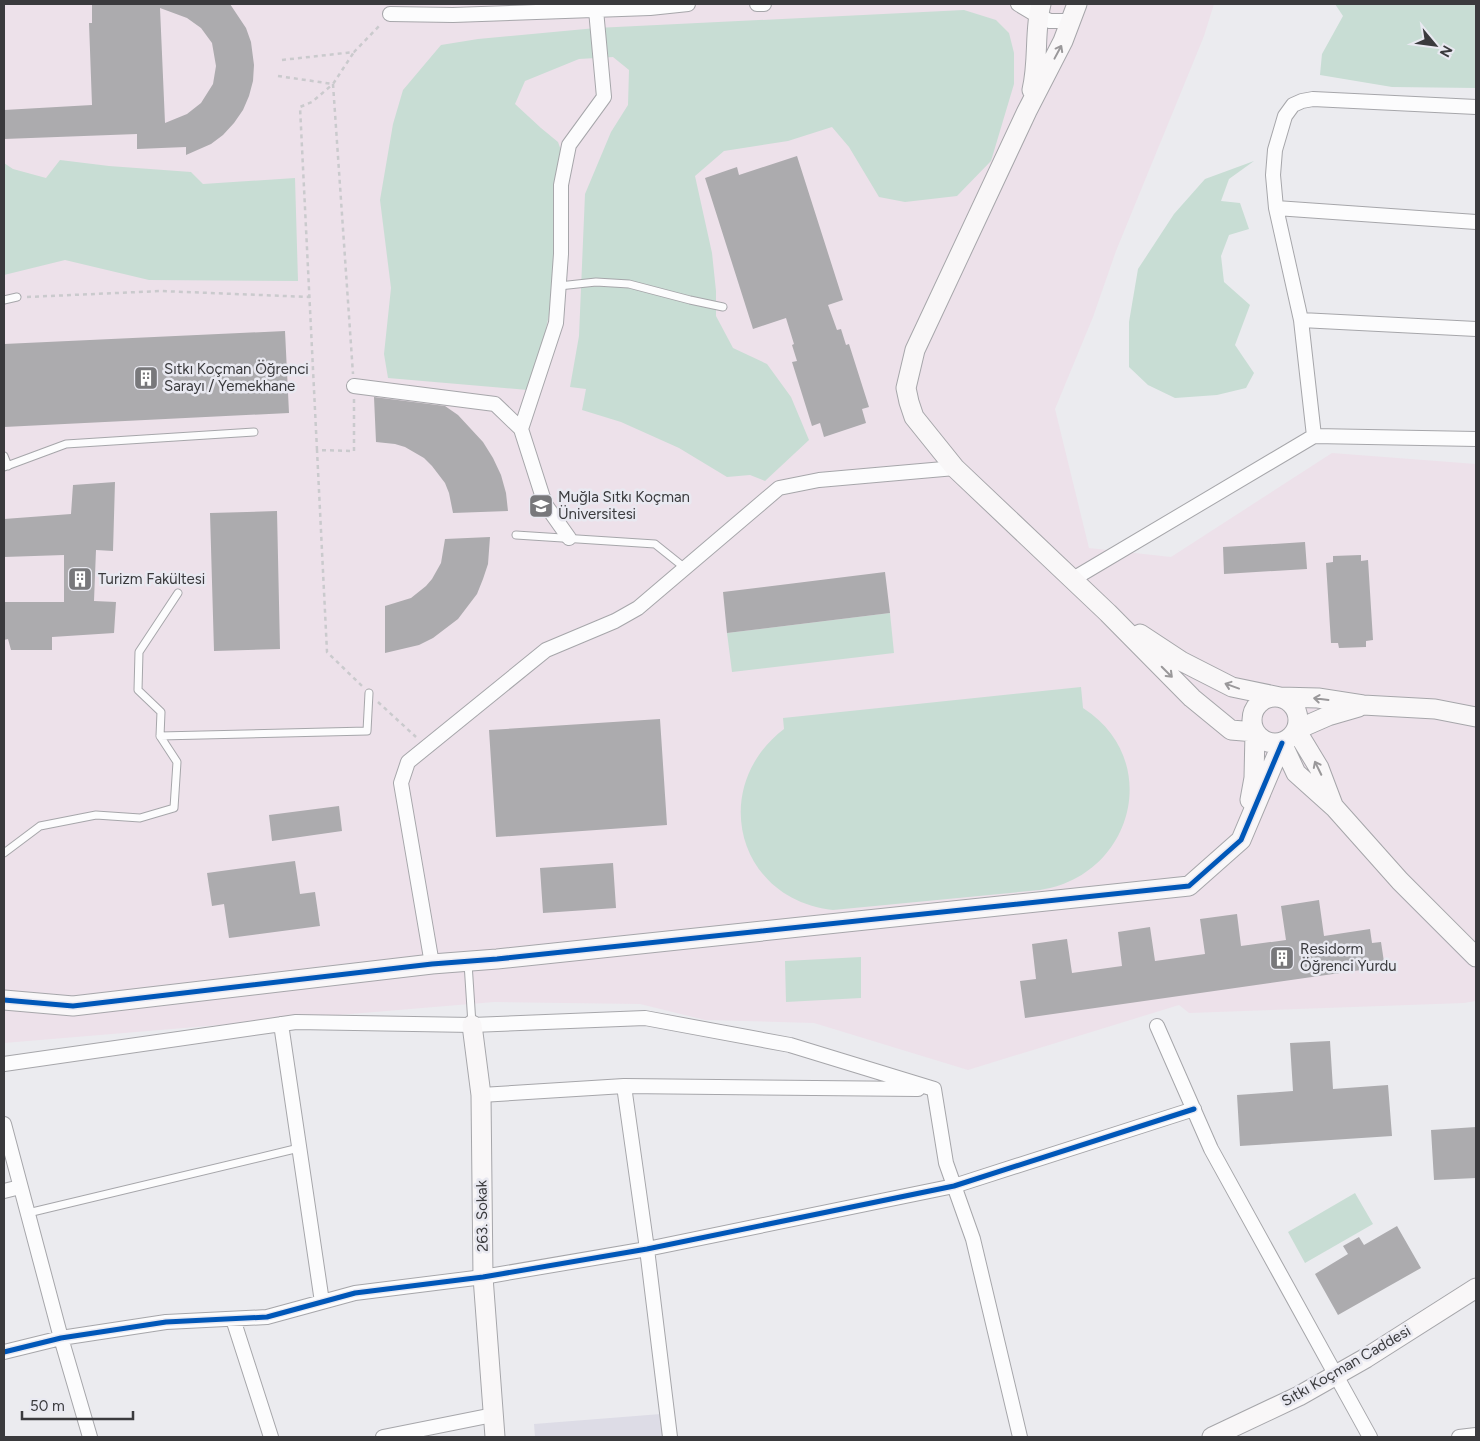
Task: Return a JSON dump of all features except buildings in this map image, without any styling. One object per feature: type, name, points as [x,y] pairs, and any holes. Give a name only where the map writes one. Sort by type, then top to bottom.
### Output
[{"type":"street","points":[[390,14],[453,15],[650,8],[688,4]]},
{"type":"street","points":[[757,4],[764,4]]},
{"type":"street","points":[[1018,4],[1040,10],[1050,21],[1074,12]]},
{"type":"street","points":[[521,429],[556,323],[561,254],[561,185],[569,145],[604,97],[596,10]]},
{"type":"street","points":[[1027,110],[1035,72],[1040,10]]},
{"type":"street","points":[[1074,12],[1063,41],[1027,110],[915,350],[906,388],[914,417],[956,468],[1108,612],[1192,698],[1231,730],[1255,732],[1266,742],[1282,743],[1289,740],[1296,730],[1299,719],[1297,711],[1287,700],[1232,687],[1181,661],[1108,612]]},
{"type":"street","points":[[1314,436],[1300,320],[1276,208],[1273,175],[1275,150],[1285,116],[1293,105],[1313,99],[1476,106]]},
{"type":"street","points":[[1276,208],[1476,222]]},
{"type":"street","points":[[1300,320],[1476,329]]},
{"type":"street","points":[[354,386],[495,404],[521,429],[545,504],[569,538]]},
{"type":"street","points":[[1072,579],[1314,436],[1476,439]]},
{"type":"street","points":[[432,964],[401,783],[408,762],[546,650],[615,621],[638,608],[779,488],[819,480],[956,468]]},
{"type":"street","points":[[1241,840],[1254,778],[1255,732],[1252,725],[1254,710],[1265,699],[1280,697],[1318,698],[1363,705],[1435,709],[1476,717]]},
{"type":"street","points":[[1296,730],[1328,716],[1363,705]]},
{"type":"street","points":[[1296,730],[1319,768],[1335,808]]},
{"type":"street","points":[[6,1001],[73,1006],[432,964],[1189,886],[1241,840],[1282,743]]},
{"type":"street","points":[[1282,743],[1296,773],[1335,808],[1400,881],[1476,957]]},
{"type":"street","points":[[4,1064],[296,1022],[472,1025],[645,1018],[790,1045],[934,1089]]},
{"type":"street","points":[[282,1024],[322,1302]]},
{"type":"street","name":"263. Sokak","points":[[472,1025],[481,1095],[483,1277],[495,1437]]},
{"type":"street","points":[[1157,1026],[1211,1149],[1370,1437]]},
{"type":"street","points":[[481,1095],[624,1086],[934,1089]]},
{"type":"street","points":[[624,1086],[647,1249],[670,1437]]},
{"type":"street","points":[[934,1089],[946,1163],[973,1239],[1020,1437]]},
{"type":"street","points":[[4,1352],[61,1338],[166,1322],[267,1317],[355,1293],[483,1277],[647,1249],[954,1186],[1194,1109]]},
{"type":"street","points":[[4,1124],[61,1338],[90,1437]]},
{"type":"street","points":[[4,1191],[20,1187]]},
{"type":"street","name":"Sıtkı Koçman Caddesi","points":[[1212,1437],[1299,1396],[1336,1376],[1476,1288]]},
{"type":"street","points":[[233,1319],[271,1437]]},
{"type":"street","points":[[383,1437],[493,1415]]},
{"type":"street","points":[[1459,1437],[1476,1435]]},
{"type":"lane","points":[[559,286],[596,282],[629,284],[723,307]]},
{"type":"lane","points":[[4,300],[18,297]]},
{"type":"lane","points":[[4,456],[6,467],[66,444],[254,432]]},
{"type":"lane","points":[[516,534],[655,544],[685,568]]},
{"type":"lane","points":[[4,853],[40,826],[96,814],[140,818],[174,808],[176,762],[160,736],[161,712],[138,690],[139,652],[178,593]]},
{"type":"lane","points":[[160,736],[366,731],[369,693]]},
{"type":"lane","points":[[468,961],[472,1025]]},
{"type":"lane","points":[[27,1214],[299,1148]]},
{"type":"path","points":[[390,14],[354,52],[332,84],[312,102],[300,107],[327,652],[416,738]]},
{"type":"path","points":[[282,60],[354,52]]},
{"type":"path","points":[[278,76],[332,84]]},
{"type":"path","points":[[317,450],[354,451],[353,359],[332,84]]},
{"type":"path","points":[[18,297],[162,291],[310,296]]},
{"type":"shaded area","name":"Muğla Sıtkı Koçman Üniversitesi","points":[[4,4],[1214,4],[1204,36],[1116,251],[1093,317],[1055,409],[1089,548],[1171,557],[1332,453],[1476,464],[1476,1001],[1189,1013],[1179,1005],[968,1070],[814,1023],[705,1020],[640,1004],[494,1002],[4,1043]]},
{"type":"shaded area","points":[[661,1414],[664,1437],[535,1437],[534,1424]]},
{"type":"green space","points":[[1335,4],[1476,4],[1476,88],[1392,87],[1320,75],[1322,54],[1343,16]]},
{"type":"green space","points":[[964,10],[996,20],[1009,33],[1014,53],[1014,84],[991,161],[957,196],[905,202],[879,197],[849,147],[832,127],[788,141],[724,151],[695,176],[712,253],[716,291],[716,316],[733,348],[767,364],[791,397],[809,440],[765,481],[750,475],[727,477],[679,448],[621,422],[582,410],[586,389],[570,387],[579,336],[585,194],[611,132],[628,105],[629,70],[613,57],[579,59],[525,81],[515,104],[558,142],[569,172],[553,296],[537,371],[528,390],[388,378],[384,354],[391,288],[380,200],[393,124],[403,90],[441,45],[478,39],[596,28]]},
{"type":"green space","points":[[60,160],[109,166],[191,172],[203,184],[295,178],[298,281],[149,280],[65,260],[4,275],[4,163],[13,169],[46,178]]},
{"type":"green space","points":[[1254,161],[1229,179],[1221,201],[1240,203],[1249,229],[1229,235],[1221,256],[1224,282],[1250,305],[1235,345],[1254,373],[1246,388],[1217,395],[1175,398],[1148,385],[1129,367],[1129,322],[1138,269],[1174,214],[1205,179]]},
{"type":"green space","points":[[890,613],[894,653],[732,672],[727,633]]},
{"type":"green space","points":[[1081,687],[1083,708],[1108,730],[1124,756],[1130,785],[1127,813],[1116,840],[1097,863],[1072,880],[1040,890],[833,910],[800,902],[774,886],[755,864],[744,838],[741,809],[746,780],[760,753],[784,729],[783,718]]},
{"type":"green space","points":[[861,957],[861,998],[786,1002],[785,961]]},
{"type":"green space","points":[[1355,1193],[1373,1224],[1305,1263],[1288,1232]]},
{"type":"cycle path","points":[[4,1000],[73,1006],[432,964],[497,959],[1189,886],[1241,840],[1282,743]]},
{"type":"cycle path","points":[[4,1352],[61,1338],[166,1322],[267,1317],[355,1293],[483,1277],[647,1249],[954,1186],[1194,1109]]},
{"type":"place","name":"Sıtkı Koçman Öğrenci Sarayı / Yemekhane","points":[[146,378]]},
{"type":"place","name":"Muğla Sıtkı Koçman Üniversitesi","points":[[541,506]]},
{"type":"place","name":"Turizm Fakültesi","points":[[80,579]]},
{"type":"place","name":"Residorm Öğrenci Yurdu","points":[[1282,958]]}]
